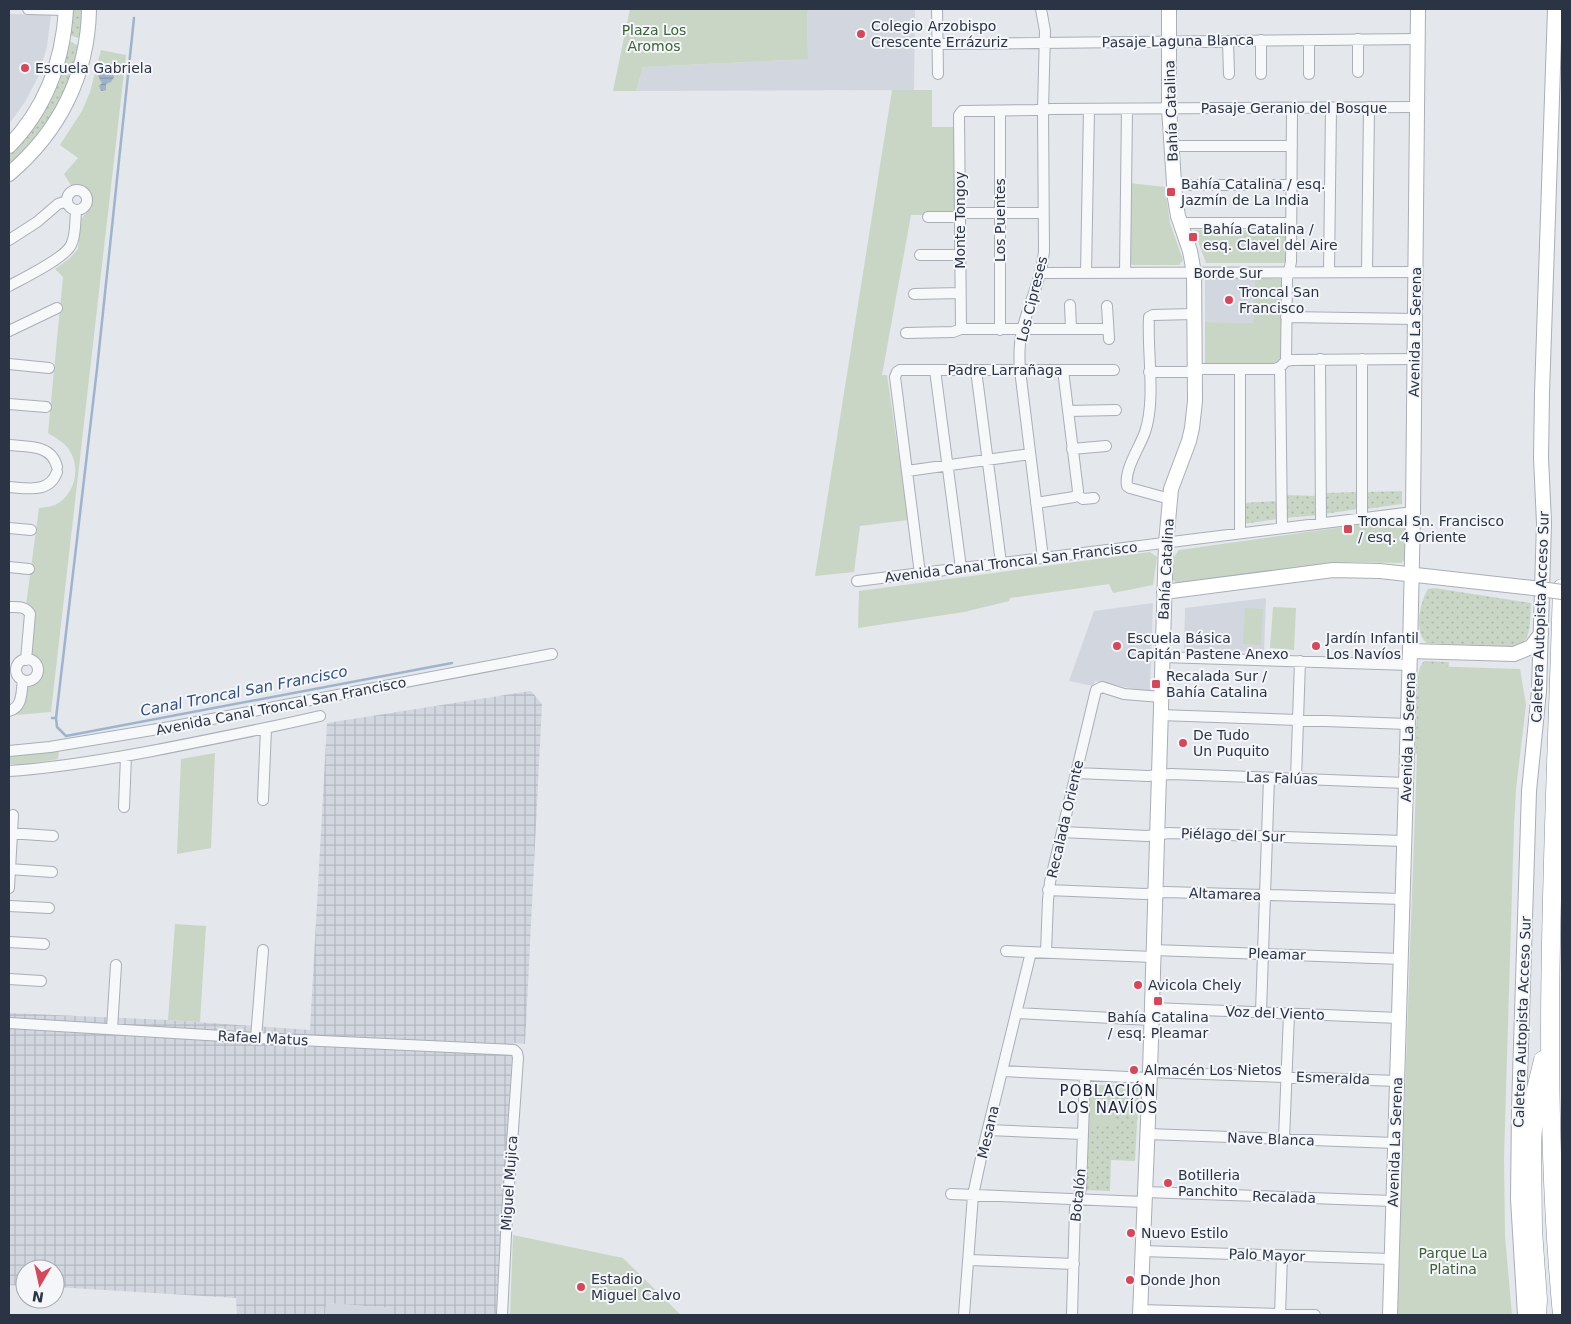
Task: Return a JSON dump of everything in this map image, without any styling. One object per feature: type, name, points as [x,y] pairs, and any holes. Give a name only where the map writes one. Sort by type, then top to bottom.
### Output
[{"type":"highway","points":[[1562,588],[1549,1030],[1552,1180],[1562,1315]]},
{"type":"highway","points":[[1537,1315],[1538,1293],[1532,1202],[1534,1104],[1549,1030]]},
{"type":"street","points":[[9,146],[32,118],[48,92],[58,63],[64,32],[66,10],[28,9]]},
{"type":"street","points":[[9,174],[39,145],[64,109],[80,72],[88,34],[89,9]]},
{"type":"street","points":[[937,9],[938,74]]},
{"type":"street","name":"Los Cipreses","points":[[1041,9],[1044,25],[1044,251],[1040,273],[1022,330],[1020,370],[1043,558]]},
{"type":"street","name":"Bahía Catalina","points":[[1140,1312],[1150,1075],[1166,543],[1173,482],[1185,453],[1192,428],[1195,401],[1194,273],[1190,251],[1176,209],[1169,108],[1169,9]]},
{"type":"street","name":"Avenida La Serena","points":[[1390,1315],[1412,574],[1418,9]]},
{"type":"street","name":"Caletera Autopista Acceso Sur","points":[[1525,1315],[1519,1209],[1519,1109],[1529,791],[1540,671],[1544,518],[1541,458],[1542,403],[1555,9]]},
{"type":"street","points":[[64,32],[69,37],[75,39],[82,38],[88,34]]},
{"type":"street","points":[[1358,39],[1358,72]]},
{"type":"street","name":"Pasaje Laguna Blanca","points":[[937,44],[1418,39]]},
{"type":"street","points":[[1261,40],[1261,74]]},
{"type":"street","points":[[1309,40],[1310,74]]},
{"type":"street","points":[[1228,41],[1229,74]]},
{"type":"street","points":[[1367,272],[1369,107]]},
{"type":"street","name":"Pasaje Geranio del Bosque","points":[[960,112],[1169,108],[1417,107]]},
{"type":"street","points":[[1282,528],[1283,364],[1287,279],[1291,262],[1292,108]]},
{"type":"street","points":[[1329,272],[1331,108]]},
{"type":"street","points":[[1086,273],[1089,109]]},
{"type":"street","points":[[1125,273],[1128,109]]},
{"type":"street","name":"Los Puentes","points":[[1000,111],[1000,330]]},
{"type":"street","name":"Monte Tongoy","points":[[960,112],[961,329]]},
{"type":"street","points":[[1171,146],[1292,146]]},
{"type":"street","points":[[1174,185],[1292,185]]},
{"type":"street","points":[[79,190],[86,194],[88,202],[84,208],[76,211],[70,208],[67,202],[72,191],[79,190]]},
{"type":"street","points":[[9,240],[37,222],[58,204],[67,202]]},
{"type":"street","points":[[9,286],[68,250],[72,242],[76,211]]},
{"type":"street","points":[[928,217],[1043,212]]},
{"type":"street","points":[[1180,223],[1292,223]]},
{"type":"street","points":[[920,255],[960,255]]},
{"type":"street","name":"Borde Sur","points":[[1040,273],[1416,272]]},
{"type":"street","points":[[914,294],[960,293]]},
{"type":"street","points":[[1070,306],[1071,329]]},
{"type":"street","points":[[906,333],[953,332],[961,329],[1071,329],[1108,334],[1107,306]]},
{"type":"street","points":[[9,331],[57,308]]},
{"type":"street","points":[[1170,499],[1130,488],[1126,486],[1126,482],[1130,467],[1145,433],[1150,407],[1149,316],[1194,314]]},
{"type":"street","points":[[1286,317],[1415,319]]},
{"type":"street","points":[[1362,359],[1362,518]]},
{"type":"street","points":[[1149,372],[1275,369],[1292,360],[1415,359]]},
{"type":"street","points":[[1320,360],[1321,523]]},
{"type":"street","points":[[9,364],[49,368]]},
{"type":"street","points":[[1240,369],[1240,533]]},
{"type":"street","name":"Padre Larrañaga","points":[[907,471],[895,377],[900,370],[1114,370]]},
{"type":"street","points":[[935,370],[961,568]]},
{"type":"street","points":[[976,370],[1001,563]]},
{"type":"street","points":[[1036,503],[1074,498],[1078,491],[1063,370]]},
{"type":"street","points":[[9,404],[46,407]]},
{"type":"street","points":[[1068,411],[1116,410]]},
{"type":"street","points":[[9,445],[45,450],[52,455],[57,469],[50,483],[43,488],[9,487]]},
{"type":"street","points":[[1072,449],[1106,446]]},
{"type":"street","points":[[920,574],[907,471],[1030,454]]},
{"type":"street","points":[[1077,495],[1083,499],[1094,498]]},
{"type":"street","name":"Avenida Canal Troncal San Francisco","points":[[857,581],[1413,512]]},
{"type":"street","points":[[9,528],[31,530]]},
{"type":"street","points":[[9,567],[29,569]]},
{"type":"street","points":[[1164,592],[1333,570],[1368,570],[1562,592]]},
{"type":"street","points":[[9,606],[23,608],[30,614],[26,660]]},
{"type":"street","points":[[1162,657],[1300,662],[1514,654],[1531,647],[1541,634]]},
{"type":"street","name":"Avenida Canal Troncal San Francisco","points":[[9,751],[50,747],[170,727],[552,654]]},
{"type":"street","points":[[1514,654],[1526,659],[1540,671]]},
{"type":"street","points":[[26,660],[36,663],[38,670],[36,677],[30,681],[23,680],[13,669],[26,660]]},
{"type":"street","points":[[1296,779],[1300,662]]},
{"type":"street","points":[[9,711],[15,709],[19,704],[23,680]]},
{"type":"street","name":"Recalada Oriente","points":[[1046,952],[1048,890],[1096,692],[1098,688],[1102,687],[1130,695],[1161,697]]},
{"type":"street","points":[[1160,715],[1408,724]]},
{"type":"street","name":"Avenida Canal Troncal San Francisco","points":[[9,771],[56,767],[126,756],[320,716]]},
{"type":"street","points":[[263,800],[266,728]]},
{"type":"street","points":[[124,807],[126,756]]},
{"type":"street","name":"Las Falúas","points":[[1076,773],[1148,776],[1171,774],[1406,783]]},
{"type":"street","points":[[1261,1012],[1269,778]]},
{"type":"street","points":[[9,888],[10,833],[13,815]]},
{"type":"street","name":"Piélago del Sur","points":[[1062,832],[1147,836],[1169,834],[1404,841]]},
{"type":"street","points":[[10,833],[53,836]]},
{"type":"street","points":[[9,870],[52,872]]},
{"type":"street","name":"Altamarea","points":[[1048,890],[1145,894],[1166,892],[1402,899]]},
{"type":"street","points":[[9,906],[49,908]]},
{"type":"street","points":[[9,942],[44,944]]},
{"type":"street","points":[[256,1038],[263,950]]},
{"type":"street","name":"Pleamar","points":[[1006,950],[1031,952],[1263,954],[1401,959]]},
{"type":"street","name":"Mesana","points":[[964,1315],[973,1196],[1031,952]]},
{"type":"street","points":[[112,1029],[116,966]]},
{"type":"street","points":[[9,980],[41,981]]},
{"type":"street","name":"Voz del Viento","points":[[1016,1013],[1151,1014],[1261,1012],[1399,1018]]},
{"type":"street","points":[[1284,1139],[1289,1014]]},
{"type":"street","name":"Rafael Matus","points":[[9,1023],[256,1038],[511,1049],[516,1052]]},
{"type":"street","name":"Miguel Mujica","points":[[502,1315],[518,1058],[516,1052]]},
{"type":"street","name":"Esmeralda","points":[[1002,1072],[1085,1076],[1150,1075],[1397,1080]]},
{"type":"street","name":"Botalón","points":[[1072,1315],[1075,1208],[1081,1189],[1085,1076]]},
{"type":"street","points":[[988,1130],[1083,1134]]},
{"type":"street","name":"Nave Blanca","points":[[1147,1134],[1395,1144]]},
{"type":"street","name":"Recalada","points":[[951,1194],[1078,1199],[1144,1197],[1393,1201]]},
{"type":"street","name":"Palo Mayor","points":[[1142,1251],[1392,1259]]},
{"type":"street","points":[[1280,1315],[1282,1256]]},
{"type":"street","points":[[969,1260],[1074,1264]]},
{"type":"street","points":[[1140,1312],[1315,1315]]},
{"type":"shaded area","name":"Colegio Arzobispo Crescente Errázuriz","points":[[807,9],[915,9],[914,90],[636,91],[643,67],[808,59]]},
{"type":"shaded area","name":"Escuela Gabriela","points":[[9,14],[51,15],[47,46],[39,75],[25,102],[9,124]]},
{"type":"shaded area","name":"Troncal San Francisco","points":[[1205,278],[1255,278],[1253,323],[1205,322]]},
{"type":"shaded area","points":[[1266,598],[1264,652],[1184,649],[1185,608]]},
{"type":"shaded area","name":"Escuela Básica Capitán Pastene Anexo","points":[[1153,603],[1150,692],[1095,681],[1093,686],[1069,681],[1094,611]]},
{"type":"shaded area","points":[[531,691],[542,704],[525,1044],[513,1043],[496,1315],[394,1315],[394,1308],[326,1303],[325,1315],[237,1315],[236,1298],[65,1288],[65,1259],[15,1259],[15,1285],[9,1285],[9,1013],[168,1020],[310,1030],[327,723]]},
{"type":"shaded area","points":[[325,1303],[394,1308],[394,1315],[325,1315]]},
{"type":"green space","points":[[71,9],[85,9],[83,36],[76,37],[69,33]]},
{"type":"green space","name":"Plaza Los Aromos","points":[[630,9],[807,9],[808,59],[643,67],[636,91],[613,91]]},
{"type":"green space","points":[[68,41],[77,45],[83,44],[57,115],[9,171],[9,152],[49,101],[58,80]]},
{"type":"green space","points":[[101,50],[126,55],[51,712],[16,715],[21,707],[26,688],[40,677],[40,666],[28,656],[34,612],[32,607],[26,605],[39,508],[53,506],[68,494],[72,487],[75,471],[72,454],[67,447],[48,433],[63,277],[55,269],[69,259],[78,249],[81,219],[89,210],[91,203],[85,191],[72,187],[64,174],[78,158],[60,145],[82,111],[90,92]]},
{"type":"green space","points":[[892,90],[932,90],[932,127],[954,127],[954,215],[911,215],[882,375],[887,375],[908,520],[860,526],[854,572],[815,576]]},
{"type":"green space","points":[[1129,183],[1165,187],[1170,223],[1183,260],[1179,265],[1132,265],[1129,261]]},
{"type":"green space","points":[[1194,230],[1286,231],[1285,263],[1206,263]]},
{"type":"green space","points":[[1255,278],[1283,279],[1283,360],[1278,364],[1205,365],[1205,322],[1253,323]]},
{"type":"green space","points":[[1402,491],[1402,504],[1366,509],[1366,492]]},
{"type":"green space","points":[[1358,492],[1358,509],[1324,514],[1324,493]]},
{"type":"green space","points":[[1285,495],[1318,496],[1319,515],[1284,518]]},
{"type":"green space","points":[[1278,501],[1278,519],[1243,524],[1243,503]]},
{"type":"green space","points":[[1399,519],[1407,521],[1406,558],[1401,563],[1350,562],[1178,584],[1172,579],[1174,557],[1179,550]]},
{"type":"green space","points":[[1150,552],[1157,557],[1153,585],[1113,593],[1109,584],[1010,598],[1009,601],[964,612],[858,628],[859,591]]},
{"type":"green space","points":[[1434,588],[1531,603],[1530,627],[1527,638],[1520,647],[1427,643],[1420,632],[1420,609],[1428,589]]},
{"type":"green space","points":[[1273,607],[1296,608],[1294,650],[1270,648]]},
{"type":"green space","points":[[1245,608],[1263,609],[1261,645],[1243,644]]},
{"type":"green space","points":[[1424,661],[1449,662],[1448,674],[1428,755],[1415,754],[1418,675]]},
{"type":"green space","name":"Parque La Platina","points":[[1425,666],[1520,669],[1526,705],[1516,789],[1514,825],[1504,1157],[1505,1236],[1512,1315],[1397,1315],[1420,672]]},
{"type":"green space","points":[[59,751],[58,759],[21,765],[9,764],[9,756]]},
{"type":"green space","points":[[215,753],[211,848],[177,854],[181,759]]},
{"type":"green space","points":[[175,924],[206,926],[200,1022],[168,1020]]},
{"type":"green space","points":[[1088,1085],[1139,1087],[1135,1161],[1111,1160],[1110,1191],[1084,1190]]},
{"type":"green space","points":[[1092,1085],[1115,1085],[1114,1125],[1091,1124]]},
{"type":"green space","name":"Estadio Miguel Calvo","points":[[513,1235],[623,1258],[681,1315],[510,1315]]},
{"type":"water","points":[[107,69],[112,72],[114,77],[111,82],[106,84],[106,90],[101,91],[99,86],[102,83],[98,75],[102,70]]},
{"type":"waterway","points":[[56,718],[97,369],[134,18]]},
{"type":"waterway","name":"Canal Troncal San Francisco","points":[[52,718],[56,718],[57,727],[66,736],[452,663]]},
{"type":"place","name":"Colegio Arzobispo Crescente Errázuriz","points":[[861,34]]},
{"type":"place","name":"Escuela Gabriela","points":[[25,68]]},
{"type":"place","name":"Bahía Catalina / esq. Jazmín de La India","points":[[1171,192]]},
{"type":"place","name":"Bahía Catalina / esq. Clavel del Aire","points":[[1193,237]]},
{"type":"place","name":"Troncal San Francisco","points":[[1229,300]]},
{"type":"place","name":"Troncal Sn. Francisco / esq. 4 Oriente","points":[[1348,529]]},
{"type":"place","name":"Escuela Básica Capitán Pastene Anexo","points":[[1117,646]]},
{"type":"place","name":"Jardín Infantil Los Navíos","points":[[1316,646]]},
{"type":"place","name":"Recalada Sur / Bahía Catalina","points":[[1156,684]]},
{"type":"place","name":"De Tudo Un Puquito","points":[[1183,743]]},
{"type":"place","name":"Avicola Chely","points":[[1138,985]]},
{"type":"place","name":"Bahía Catalina / esq. Pleamar","points":[[1158,1001]]},
{"type":"place","name":"Almacén Los Nietos","points":[[1134,1070]]},
{"type":"place","name":"Botilleria Panchito","points":[[1168,1183]]},
{"type":"place","name":"Nuevo Estilo","points":[[1131,1233]]},
{"type":"place","name":"Donde Jhon","points":[[1130,1280]]},
{"type":"place","name":"Estadio Miguel Calvo","points":[[581,1287]]},
{"type":"district","name":"POBLACIÓN LOS NAVÍOS","points":[[1108,1100]]}]
